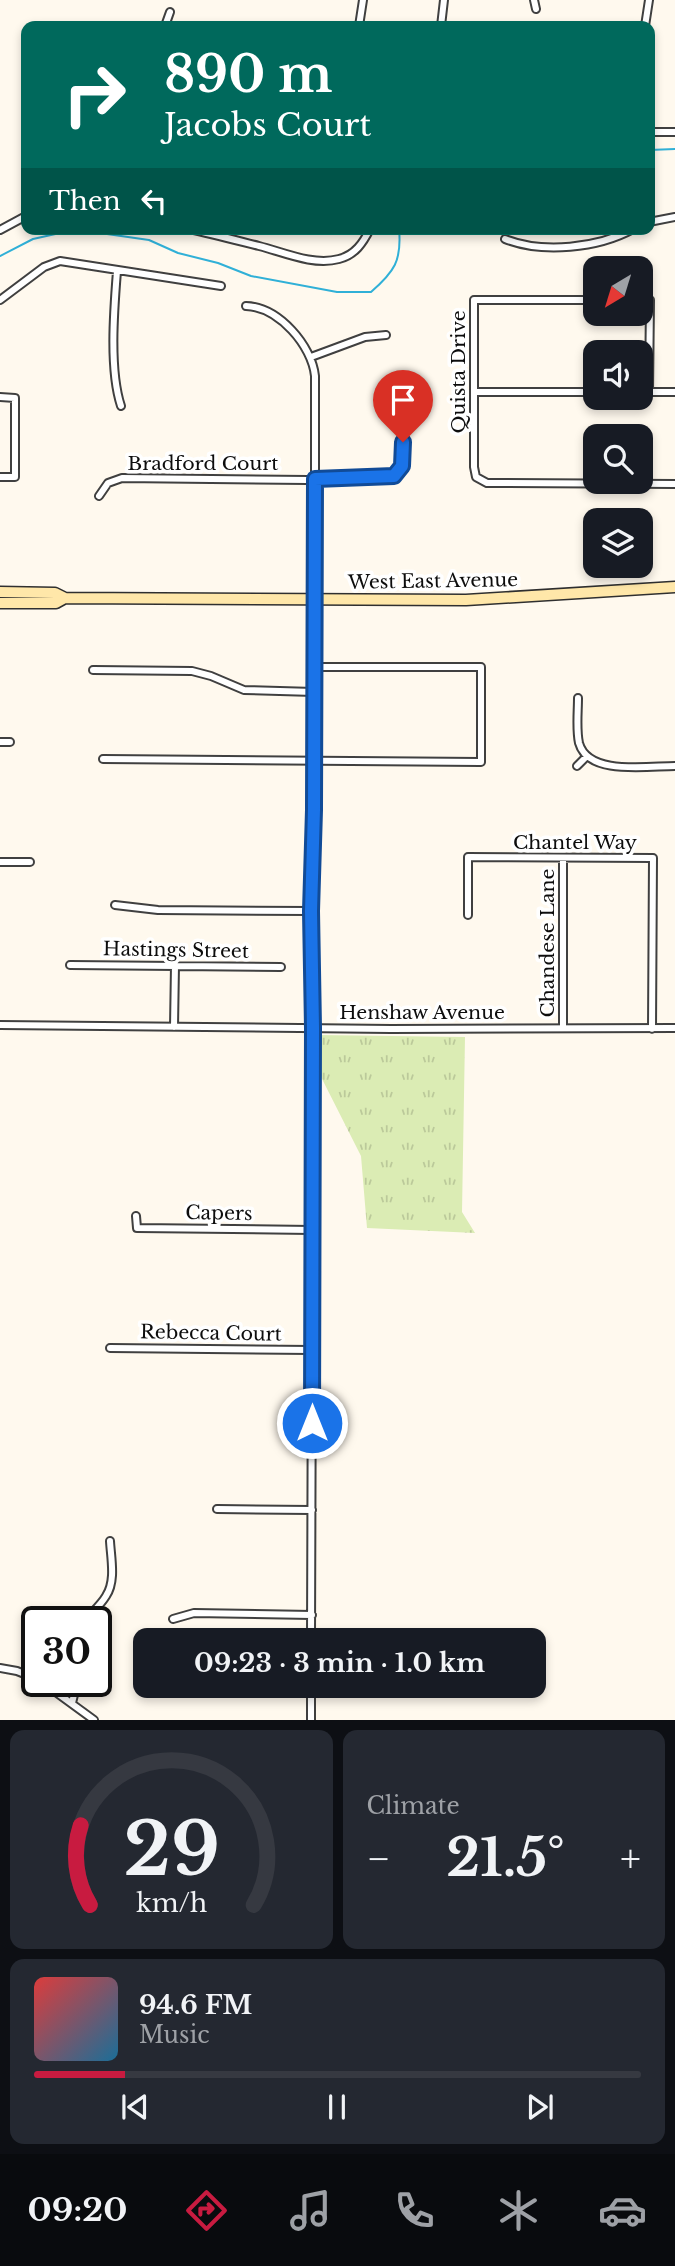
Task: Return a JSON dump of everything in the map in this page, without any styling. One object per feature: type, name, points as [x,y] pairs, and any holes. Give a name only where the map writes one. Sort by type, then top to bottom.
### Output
[{"type":"main road","name":"West East Avenue","points":[[0,592],[55,593],[65,598],[486,600],[675,587]]},
{"type":"main road","name":"West East Avenue","points":[[0,603],[57,603],[65,598]]},
{"type":"street","points":[[360,21],[363,0]]},
{"type":"street","points":[[442,21],[444,0]]},
{"type":"street","points":[[534,0],[536,9]]},
{"type":"street","points":[[646,21],[649,0]]},
{"type":"street","points":[[166,21],[170,12]]},
{"type":"street","points":[[655,132],[675,132]]},
{"type":"street","points":[[655,221],[675,217]]},
{"type":"street","points":[[0,230],[21,219]]},
{"type":"street","points":[[213,235],[307,258],[326,260],[352,253],[367,235]]},
{"type":"street","points":[[505,239],[529,246],[589,245],[620,235]]},
{"type":"street","points":[[0,300],[55,262],[221,286]]},
{"type":"street","points":[[117,271],[114,328],[116,386],[121,406]]},
{"type":"street","name":"Quista Drive","points":[[583,300],[474,300],[474,467],[478,480],[492,483],[675,484]]},
{"type":"street","points":[[246,306],[261,309],[298,337],[311,357],[315,376],[315,667],[311,911],[312,1628]]},
{"type":"street","points":[[311,357],[365,337],[386,335]]},
{"type":"street","points":[[474,392],[583,392]]},
{"type":"street","points":[[653,392],[675,392]]},
{"type":"street","points":[[0,397],[15,398],[15,477],[0,477]]},
{"type":"street","name":"Bradford Court","points":[[99,496],[108,483],[122,478],[315,479],[394,476],[401,469],[402,425]]},
{"type":"street","points":[[103,760],[481,762],[481,667],[315,667]]},
{"type":"street","points":[[93,670],[192,671],[244,690],[314,692]]},
{"type":"street","points":[[578,698],[579,740],[587,756],[594,762],[606,766],[675,766]]},
{"type":"street","points":[[0,742],[10,742]]},
{"type":"street","points":[[577,766],[587,756]]},
{"type":"street","name":"Chantel Way","points":[[467,915],[468,857],[653,858],[652,1029]]},
{"type":"street","name":"Chandese Lane","points":[[563,858],[563,1028]]},
{"type":"street","points":[[0,862],[30,862]]},
{"type":"street","points":[[115,905],[158,909],[311,911]]},
{"type":"street","name":"Hastings Street","points":[[70,965],[281,967]]},
{"type":"street","points":[[174,1027],[175,965]]},
{"type":"street","name":"Henshaw Avenue","points":[[0,1025],[675,1028]]},
{"type":"street","name":"Capers","points":[[136,1216],[137,1228],[312,1230]]},
{"type":"street","name":"Rebecca Court","points":[[110,1348],[312,1350]]},
{"type":"street","points":[[217,1509],[312,1510]]},
{"type":"street","points":[[98,1606],[111,1587],[113,1578],[110,1541]]},
{"type":"street","points":[[173,1619],[194,1613],[312,1615]]},
{"type":"street","points":[[0,1668],[21,1672]]},
{"type":"street","points":[[63,1697],[94,1720]]},
{"type":"street","points":[[72,1703],[73,1697]]},
{"type":"street","points":[[311,1698],[311,1720]]},
{"type":"green space","points":[[318,1035],[465,1037],[462,1212],[475,1233],[367,1228],[361,1156],[318,1071]]},
{"type":"waterway","points":[[655,150],[675,149]]},
{"type":"waterway","points":[[0,256],[33,239],[51,235]]},
{"type":"waterway","points":[[114,235],[149,240],[178,253],[218,263],[251,276],[337,292],[371,292],[395,265],[400,235]]},
{"type":"route","points":[[312,1423],[311,911],[315,479],[394,476],[402,466],[403,442]]}]
